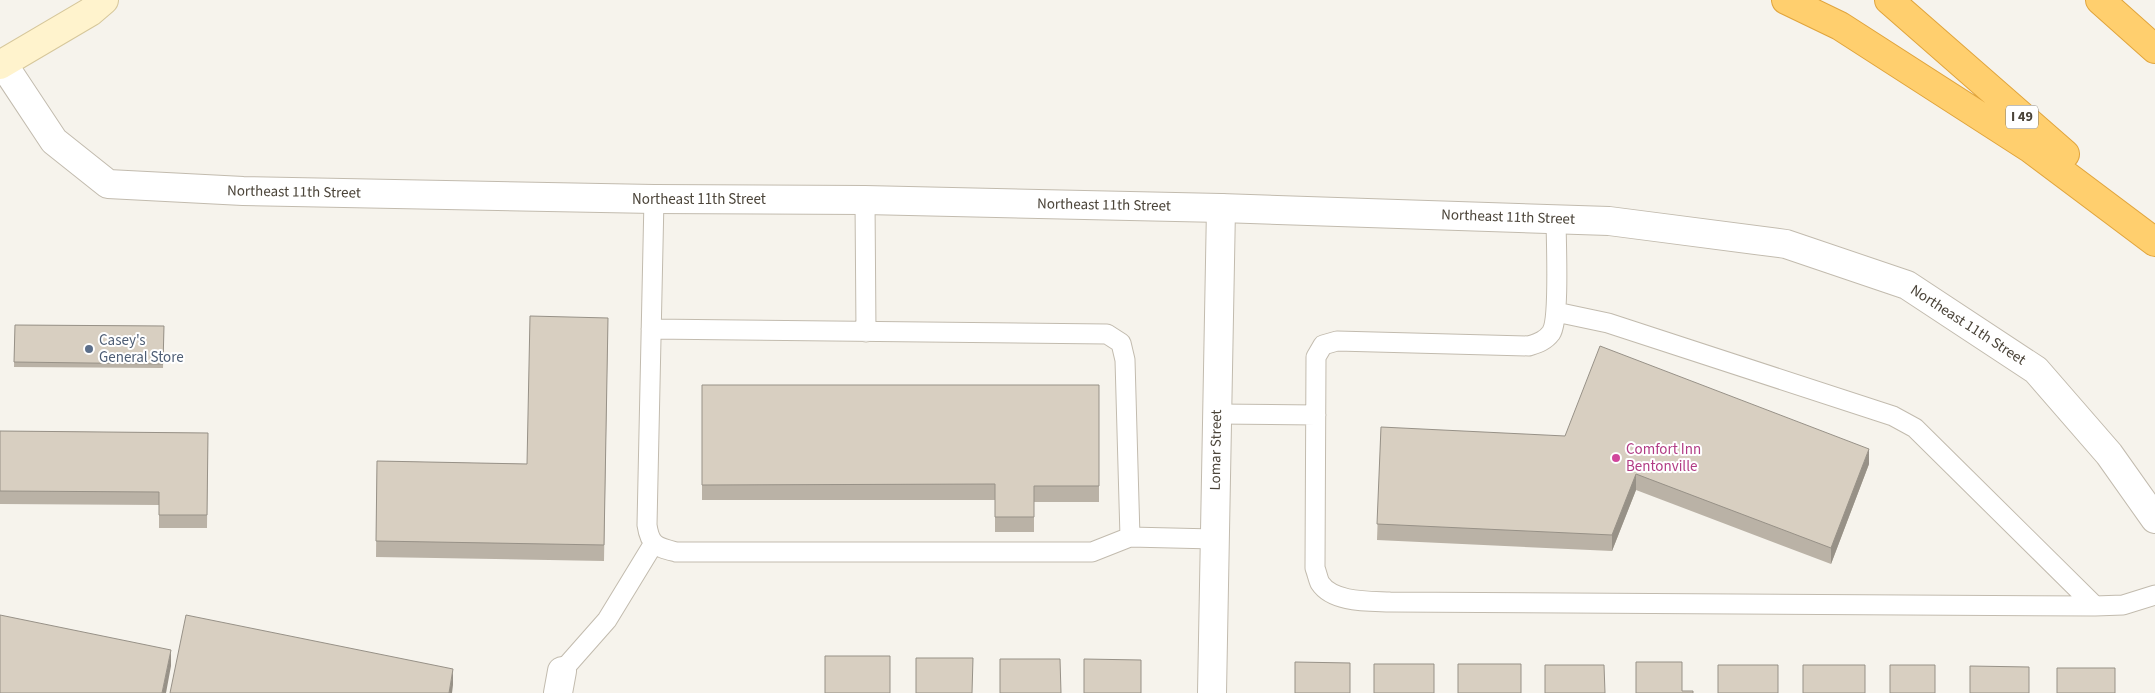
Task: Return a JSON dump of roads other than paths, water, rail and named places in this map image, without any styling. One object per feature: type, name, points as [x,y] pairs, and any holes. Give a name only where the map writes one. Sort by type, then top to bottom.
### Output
[{"type":"highway","points":[[1786,0],[1840,26],[2031,149],[2155,242]]},
{"type":"highway","name":"I 49","points":[[1889,0],[2155,234]]},
{"type":"highway","points":[[2100,0],[2155,49]]},
{"type":"main road","points":[[2,65],[90,12],[104,0]]},
{"type":"street","name":"Northeast 11th Street","points":[[2,65],[54,141],[108,184],[243,191],[654,199],[865,200],[1221,208],[1556,219],[1609,221],[1786,244],[1907,285],[2036,370],[2109,454],[2155,519]]},
{"type":"street","name":"Lomar Street","points":[[1212,693],[1221,208]]},
{"type":"lane","points":[[654,199],[647,525],[649,537],[658,547],[676,552],[1092,552],[1130,537],[1214,539]]},
{"type":"lane","points":[[865,200],[866,332]]},
{"type":"lane","points":[[1556,219],[1556,312],[1553,331],[1543,342],[1529,346],[1337,341],[1323,345],[1316,357],[1315,568],[1321,584],[1335,594],[1355,600],[1400,602],[2095,606],[2123,605],[2155,595]]},
{"type":"lane","points":[[1556,312],[1608,323],[1893,416],[1915,428],[2095,606]]},
{"type":"lane","points":[[651,329],[1107,334],[1121,343],[1126,360],[1130,537]]},
{"type":"lane","points":[[1217,414],[1316,414]]},
{"type":"lane","points":[[560,682],[607,620],[654,543]]},
{"type":"place","name":"Casey's General Store","points":[[89,349]]},
{"type":"place","name":"Comfort Inn Bentonville","points":[[1616,458]]}]
